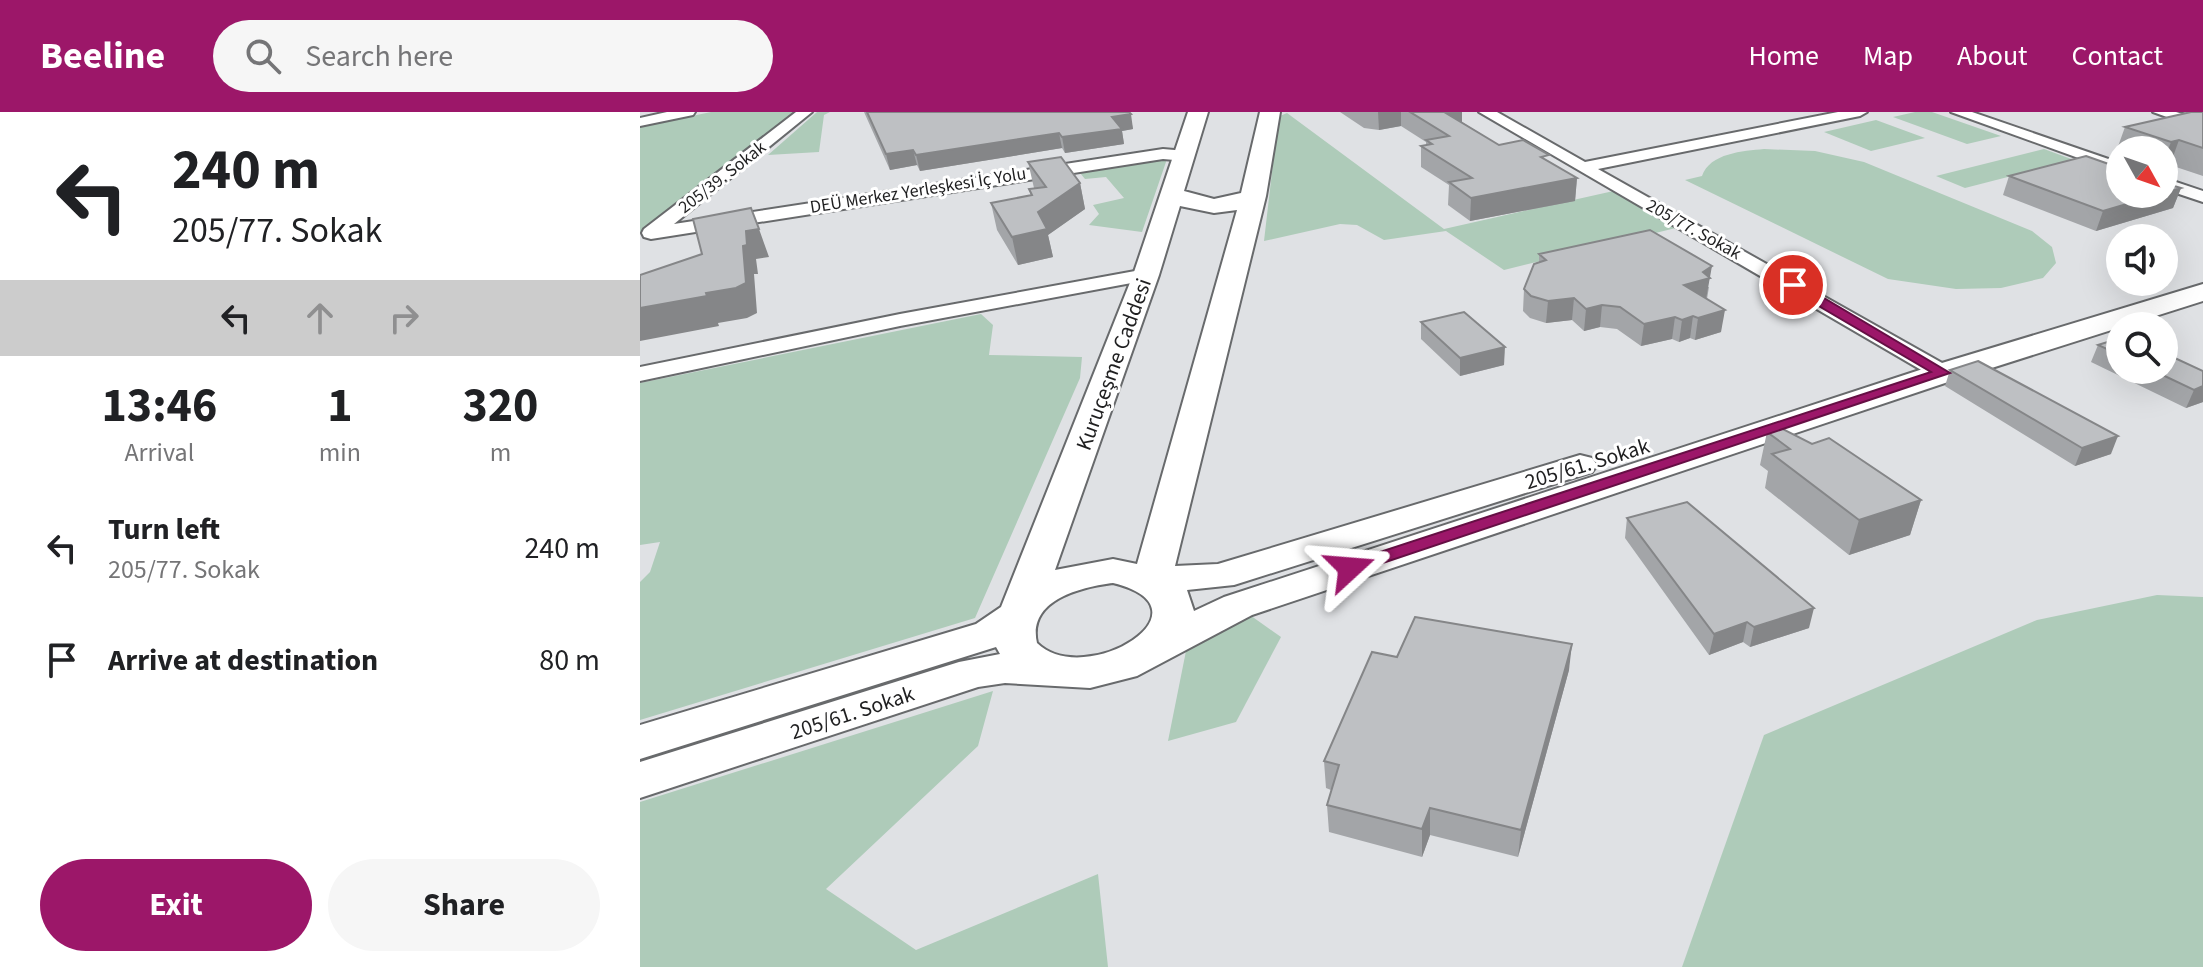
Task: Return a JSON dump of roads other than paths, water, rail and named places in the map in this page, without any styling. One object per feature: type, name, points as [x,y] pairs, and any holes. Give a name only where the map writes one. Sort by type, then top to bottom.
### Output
[{"type":"main road","name":"Kuruçeşme Caddesi","points":[[1019,614],[1146,275],[1198,112]]},
{"type":"main road","points":[[1152,580],[1254,196],[1270,112]]},
{"type":"main road","points":[[1173,194],[1189,204],[1208,207],[1238,204],[1254,196]]},
{"type":"main road","name":"205/61. Sokak","points":[[1148,652],[1238,606],[2203,274]]},
{"type":"main road","name":"205/61. Sokak","points":[[1152,580],[1220,576],[1933,366],[2203,292]]},
{"type":"main road","points":[[1113,571],[1152,580],[1166,590],[1173,604],[1173,620],[1167,635],[1148,652],[1111,669],[1068,673],[1045,669],[1027,659],[1016,646],[1014,630],[1019,614],[1031,600],[1048,588],[1080,576],[1113,571]]},
{"type":"main road","name":"205/61. Sokak","points":[[640,742],[991,634],[1019,614]]},
{"type":"main road","name":"205/61. Sokak","points":[[640,780],[974,673],[1005,668],[1068,673]]},
{"type":"street","points":[[640,122],[688,112]]},
{"type":"street","name":"205/39. Sokak","points":[[645,237],[805,112]]},
{"type":"street","name":"205/77. Sokak","points":[[1486,112],[1933,366]]},
{"type":"street","points":[[1584,167],[1860,112]]},
{"type":"street","points":[[1958,112],[2106,163]]},
{"type":"street","points":[[2160,112],[2203,125]]},
{"type":"street","name":"DEÜ Merkez Yerleşkesi İç Yolu","points":[[674,215],[1188,145]]},
{"type":"street","name":"DEÜ Merkez Yerleşkesi İç Yolu","points":[[645,237],[1163,154],[1188,145]]},
{"type":"street","points":[[2178,188],[2203,197]]},
{"type":"street","points":[[640,374],[900,320],[1146,275]]}]
